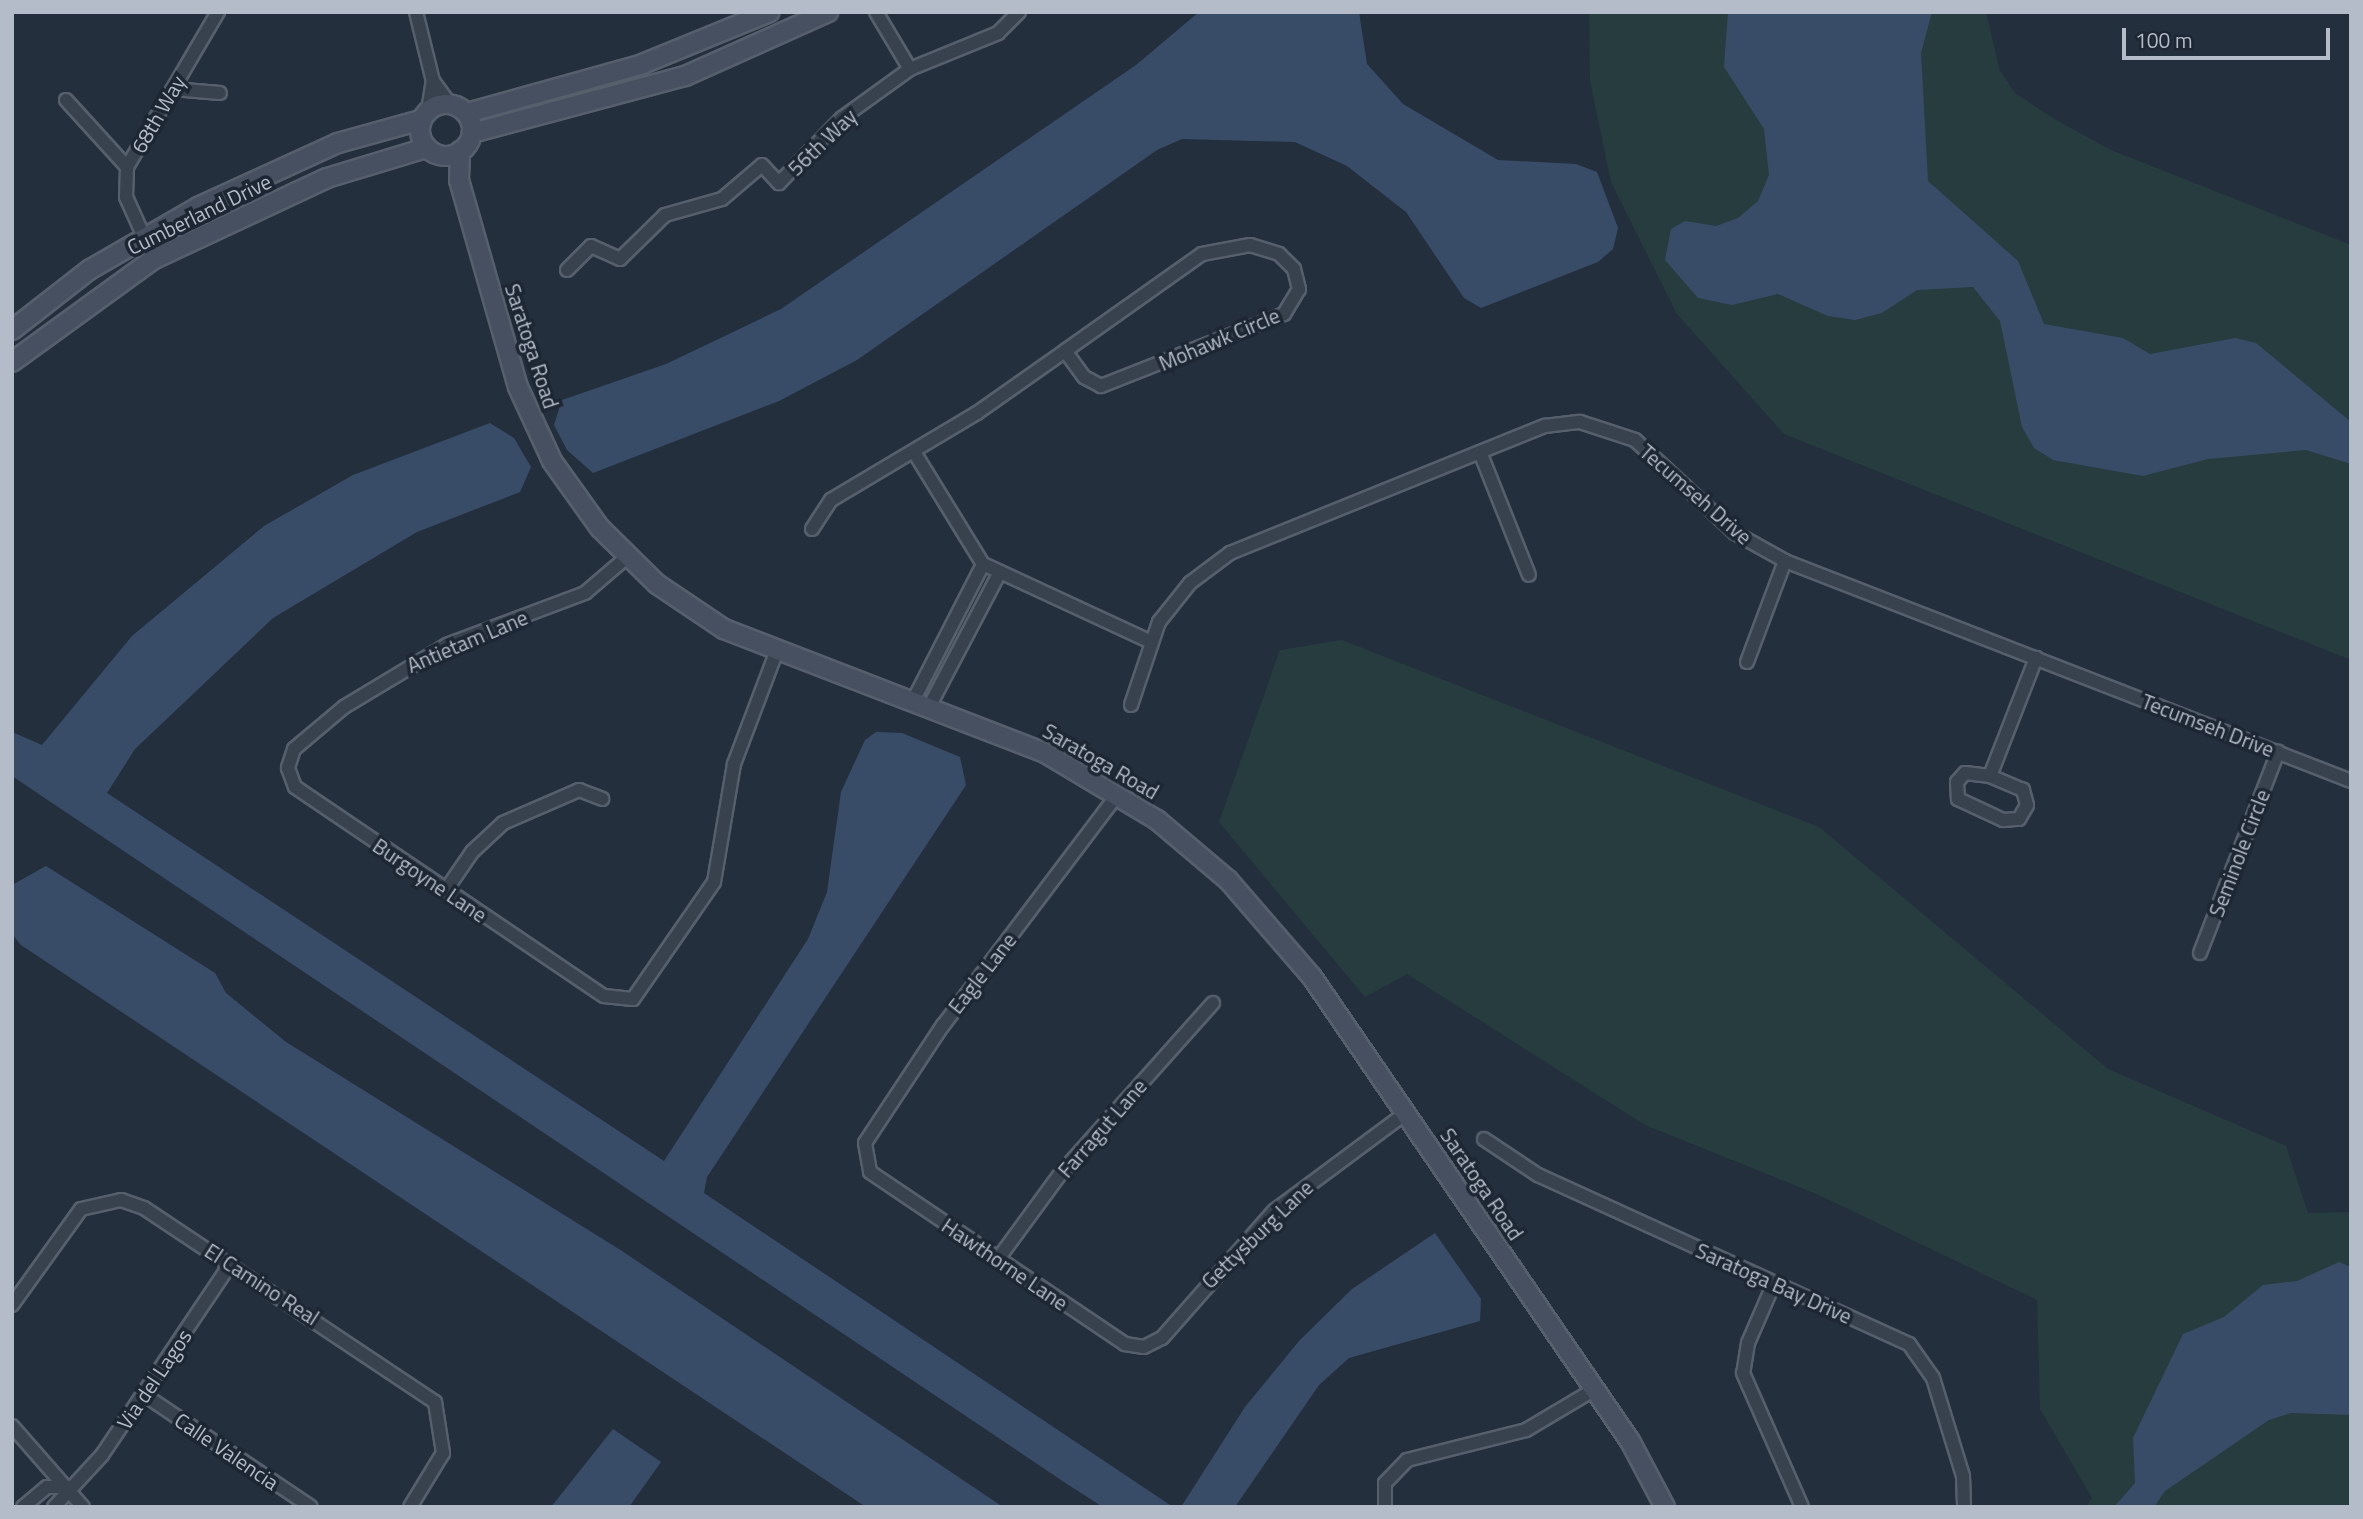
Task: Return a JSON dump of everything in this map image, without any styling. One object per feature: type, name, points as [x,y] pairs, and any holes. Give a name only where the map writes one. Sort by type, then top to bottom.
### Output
[{"type":"street","name":"68th Way","points":[[154,259],[126,197],[127,167],[218,12]]},
{"type":"street","points":[[416,12],[433,81],[449,103],[467,113],[640,65],[770,12]]},
{"type":"street","points":[[460,151],[472,133],[685,76],[828,12]]},
{"type":"street","points":[[876,12],[910,69],[998,33],[1018,12]]},
{"type":"street","name":"56th Way","points":[[567,270],[590,246],[620,259],[664,215],[722,199],[762,165],[779,183],[842,118],[910,69]]},
{"type":"street","points":[[433,81],[424,115],[433,152]]},
{"type":"street","points":[[173,89],[220,93]]},
{"type":"street","points":[[66,100],[127,167]]},
{"type":"street","name":"Cumberland Drive","points":[[12,330],[89,270],[145,238],[338,143],[424,115],[449,103]]},
{"type":"street","points":[[467,113],[472,133]]},
{"type":"street","name":"Cumberland Drive","points":[[12,362],[154,259],[327,178],[405,149],[460,151]]},
{"type":"street","name":"Saratoga Road","points":[[460,151],[460,180],[532,423],[573,494],[627,557],[691,609],[776,653],[1045,753],[1118,794],[1193,848],[1253,905],[1312,977],[1595,1389],[1665,1507]]},
{"type":"street","name":"Saratoga Road","points":[[433,152],[460,180]]},
{"type":"street","name":"Mohawk Circle","points":[[812,529],[831,500],[915,452],[1065,351],[1221,246],[1270,250],[1287,260],[1298,278],[1297,299],[1284,314],[1111,384],[1091,384],[1065,351]]},
{"type":"street","name":"Tecumseh Drive","points":[[1131,705],[1149,641],[1190,583],[1230,553],[1556,424],[1614,429],[1644,447],[1735,533],[1785,561],[2351,781]]},
{"type":"street","points":[[915,452],[983,564],[999,574],[1149,641]]},
{"type":"street","points":[[1480,452],[1530,575]]},
{"type":"street","name":"Antietam Lane","points":[[288,768],[301,742],[380,682],[447,645],[585,593],[627,557]]},
{"type":"street","points":[[1747,662],[1785,561]]},
{"type":"street","points":[[920,706],[983,564]]},
{"type":"street","points":[[920,706],[999,574]]},
{"type":"street","name":"Burgoyne Lane","points":[[288,768],[302,794],[583,982],[613,1000],[642,994],[705,902],[723,850],[734,764],[776,653]]},
{"type":"street","points":[[1990,776],[2036,658]]},
{"type":"street","name":"Seminole Circle","points":[[2200,953],[2278,752]]},
{"type":"street","points":[[1965,773],[1990,776],[2023,790],[2027,805],[2019,819],[2003,820],[1958,799],[1957,782],[1965,773]]},
{"type":"street","points":[[446,891],[478,844],[503,823],[579,790],[602,799]]},
{"type":"street","name":"Eagle Lane","points":[[865,1163],[865,1143],[943,1025],[1118,794]]},
{"type":"street","name":"Farragut Lane","points":[[998,1259],[1061,1173],[1213,1003]]},
{"type":"street","name":"Gettysburg Lane","points":[[1154,1344],[1274,1211],[1406,1113]]},
{"type":"street","name":"Saratoga Bay Drive","points":[[1484,1139],[1538,1175],[1899,1339],[1924,1359],[1964,1476],[1964,1507]]},
{"type":"street","name":"Hawthorne Lane","points":[[865,1163],[878,1179],[1125,1344],[1154,1344]]},
{"type":"street","name":"El Camino Real","points":[[12,1306],[66,1225],[99,1201],[144,1208],[231,1263],[435,1402],[443,1454],[410,1507]]},
{"type":"street","name":"Via del Lagos","points":[[54,1507],[68,1487],[103,1455],[231,1263]]},
{"type":"street","points":[[1774,1283],[1748,1343],[1743,1373],[1802,1507]]},
{"type":"street","points":[[1384,1507],[1385,1483],[1407,1460],[1526,1430],[1595,1389]]},
{"type":"street","name":"Calle Valencia","points":[[143,1394],[311,1507]]},
{"type":"street","points":[[12,1426],[83,1507]]},
{"type":"street","name":"Via del Lagos","points":[[23,1507],[47,1487],[68,1487]]},
{"type":"green space","points":[[1589,12],[1986,12],[2000,71],[2015,93],[2056,120],[2111,150],[2351,245],[2351,660],[1784,434],[1677,314],[1611,182],[1590,81]]},
{"type":"green space","points":[[1342,640],[1819,827],[2108,1069],[2286,1146],[2308,1213],[2351,1212],[2351,1507],[2086,1507],[2092,1498],[2040,1409],[2037,1300],[1819,1195],[1645,1125],[1407,974],[1365,997],[1219,822],[1280,650]]},
{"type":"water","points":[[1199,12],[1359,12],[1367,64],[1403,104],[1498,160],[1576,164],[1597,172],[1618,228],[1613,249],[1598,262],[1481,308],[1464,298],[1406,212],[1347,166],[1295,142],[1182,139],[1157,150],[857,360],[779,401],[593,473],[567,450],[554,425],[562,400],[666,364],[781,309],[1136,65]]},
{"type":"water","points":[[1728,12],[1932,12],[1921,53],[1928,181],[2018,261],[2044,324],[2123,338],[2150,354],[2235,338],[2256,343],[2351,422],[2351,464],[2306,450],[2208,459],[2143,476],[2053,460],[2034,448],[2022,427],[2000,321],[1973,287],[1917,290],[1882,313],[1855,320],[1828,316],[1778,294],[1732,305],[1698,298],[1665,260],[1671,229],[1685,221],[1716,226],[1738,218],[1758,201],[1769,175],[1764,129],[1724,67]]},
{"type":"water","points":[[490,423],[514,438],[531,467],[520,492],[417,532],[273,618],[135,749],[107,793],[664,1161],[808,939],[827,892],[841,792],[865,740],[876,732],[902,733],[960,757],[966,785],[707,1177],[704,1193],[1173,1507],[1103,1507],[12,776],[12,732],[42,745],[132,636],[264,526],[353,475]]},
{"type":"water","points":[[46,866],[215,973],[226,993],[286,1042],[622,1251],[1003,1507],[866,1507],[21,945],[12,934],[12,885]]},
{"type":"water","points":[[1435,1233],[1481,1299],[1480,1321],[1349,1358],[1319,1385],[1235,1507],[1181,1507],[1245,1407],[1299,1341],[1352,1289]]},
{"type":"water","points":[[2339,1262],[2351,1267],[2351,1415],[2291,1413],[2269,1420],[2165,1491],[2154,1507],[2114,1507],[2135,1483],[2133,1438],[2183,1334],[2224,1317],[2263,1285],[2297,1281]]},
{"type":"water","points":[[613,1429],[661,1462],[629,1507],[551,1507]]}]
